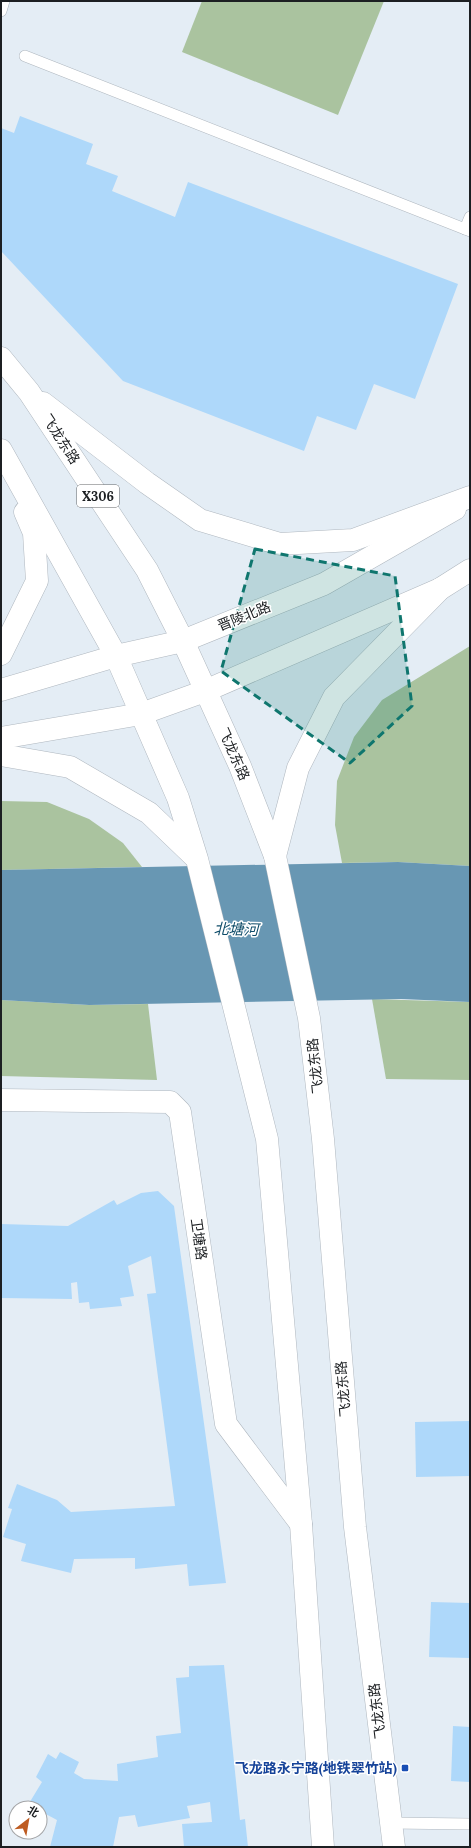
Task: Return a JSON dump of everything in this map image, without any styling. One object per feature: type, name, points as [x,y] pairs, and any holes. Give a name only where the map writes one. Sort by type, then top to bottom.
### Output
[{"type":"main road","name":"飞龙东路","points":[[1,358],[29,392],[147,570],[183,641],[240,766],[275,856],[309,1018],[323,1139],[355,1527],[394,1847]]},
{"type":"main road","points":[[29,392],[147,483],[200,520],[280,544],[352,540],[470,497]]},
{"type":"main road","points":[[1,451],[34,533],[37,581],[1,654]]},
{"type":"main road","points":[[1,451],[116,656],[178,798],[197,859],[267,1139],[301,1524],[323,1847]]},
{"type":"main road","name":"晋陵北路","points":[[1,690],[116,656],[183,641],[324,584],[470,500]]},
{"type":"main road","points":[[1,738],[141,714],[205,691],[440,589],[470,570]]},
{"type":"main road","points":[[275,856],[298,768],[334,697],[440,589]]},
{"type":"main road","points":[[1,754],[70,766],[149,812],[197,859]]},
{"type":"main road","name":"卫塘路","points":[[1,1100],[170,1102],[180,1112],[226,1424],[301,1524]]},
{"type":"lane","points":[[1,11],[4,1]]},
{"type":"lane","points":[[25,56],[468,230],[470,217]]},
{"type":"lane","points":[[391,1824],[470,1824]]},
{"type":"highlighted area","points":[[255,549],[395,576],[412,706],[350,763],[221,671]]},
{"type":"green space","points":[[202,1],[384,1],[338,115],[182,52]]},
{"type":"green space","points":[[470,646],[470,866],[398,862],[342,863],[335,825],[337,781],[354,737],[382,700]]},
{"type":"green space","points":[[1,801],[47,802],[89,819],[123,843],[142,867],[1,870]]},
{"type":"green space","points":[[372,999],[470,1002],[470,1080],[386,1079]]},
{"type":"green space","points":[[1,1000],[89,1005],[148,1004],[157,1080],[1,1076]]},
{"type":"water","name":"北塘河","points":[[398,862],[470,866],[470,1002],[401,999],[89,1005],[1,1000],[1,870]]},
{"type":"building","points":[[20,116],[93,144],[86,164],[118,176],[112,191],[175,217],[188,182],[458,284],[415,399],[374,384],[356,430],[317,416],[304,451],[123,381],[1,251],[1,128],[14,133]]},
{"type":"building","points":[[158,1191],[174,1206],[226,1583],[189,1586],[187,1564],[135,1569],[135,1558],[74,1559],[71,1573],[21,1561],[26,1544],[3,1537],[12,1509],[8,1508],[17,1484],[57,1500],[71,1512],[175,1506],[147,1294],[156,1293],[151,1256],[128,1266],[134,1296],[120,1298],[122,1306],[90,1309],[89,1302],[79,1303],[77,1282],[71,1283],[72,1299],[1,1298],[1,1224],[68,1226],[114,1200],[117,1205],[141,1193]]},
{"type":"building","points":[[470,1421],[470,1476],[416,1477],[415,1422]]},
{"type":"building","points":[[431,1602],[470,1603],[470,1658],[429,1657]]},
{"type":"building","points":[[224,1665],[240,1820],[245,1819],[248,1847],[184,1847],[182,1824],[212,1822],[210,1802],[187,1806],[190,1818],[138,1827],[135,1815],[119,1817],[113,1847],[50,1847],[57,1820],[48,1815],[48,1800],[31,1800],[42,1782],[36,1777],[48,1754],[56,1759],[60,1752],[79,1762],[74,1773],[84,1779],[118,1781],[117,1764],[158,1757],[156,1736],[181,1733],[176,1678],[189,1677],[189,1666]]},
{"type":"building","points":[[453,1726],[470,1727],[470,1782],[451,1781]]},
{"type":"place","name":"飞龙路永宁路(地铁翠竹站)","points":[[405,1768]]}]
